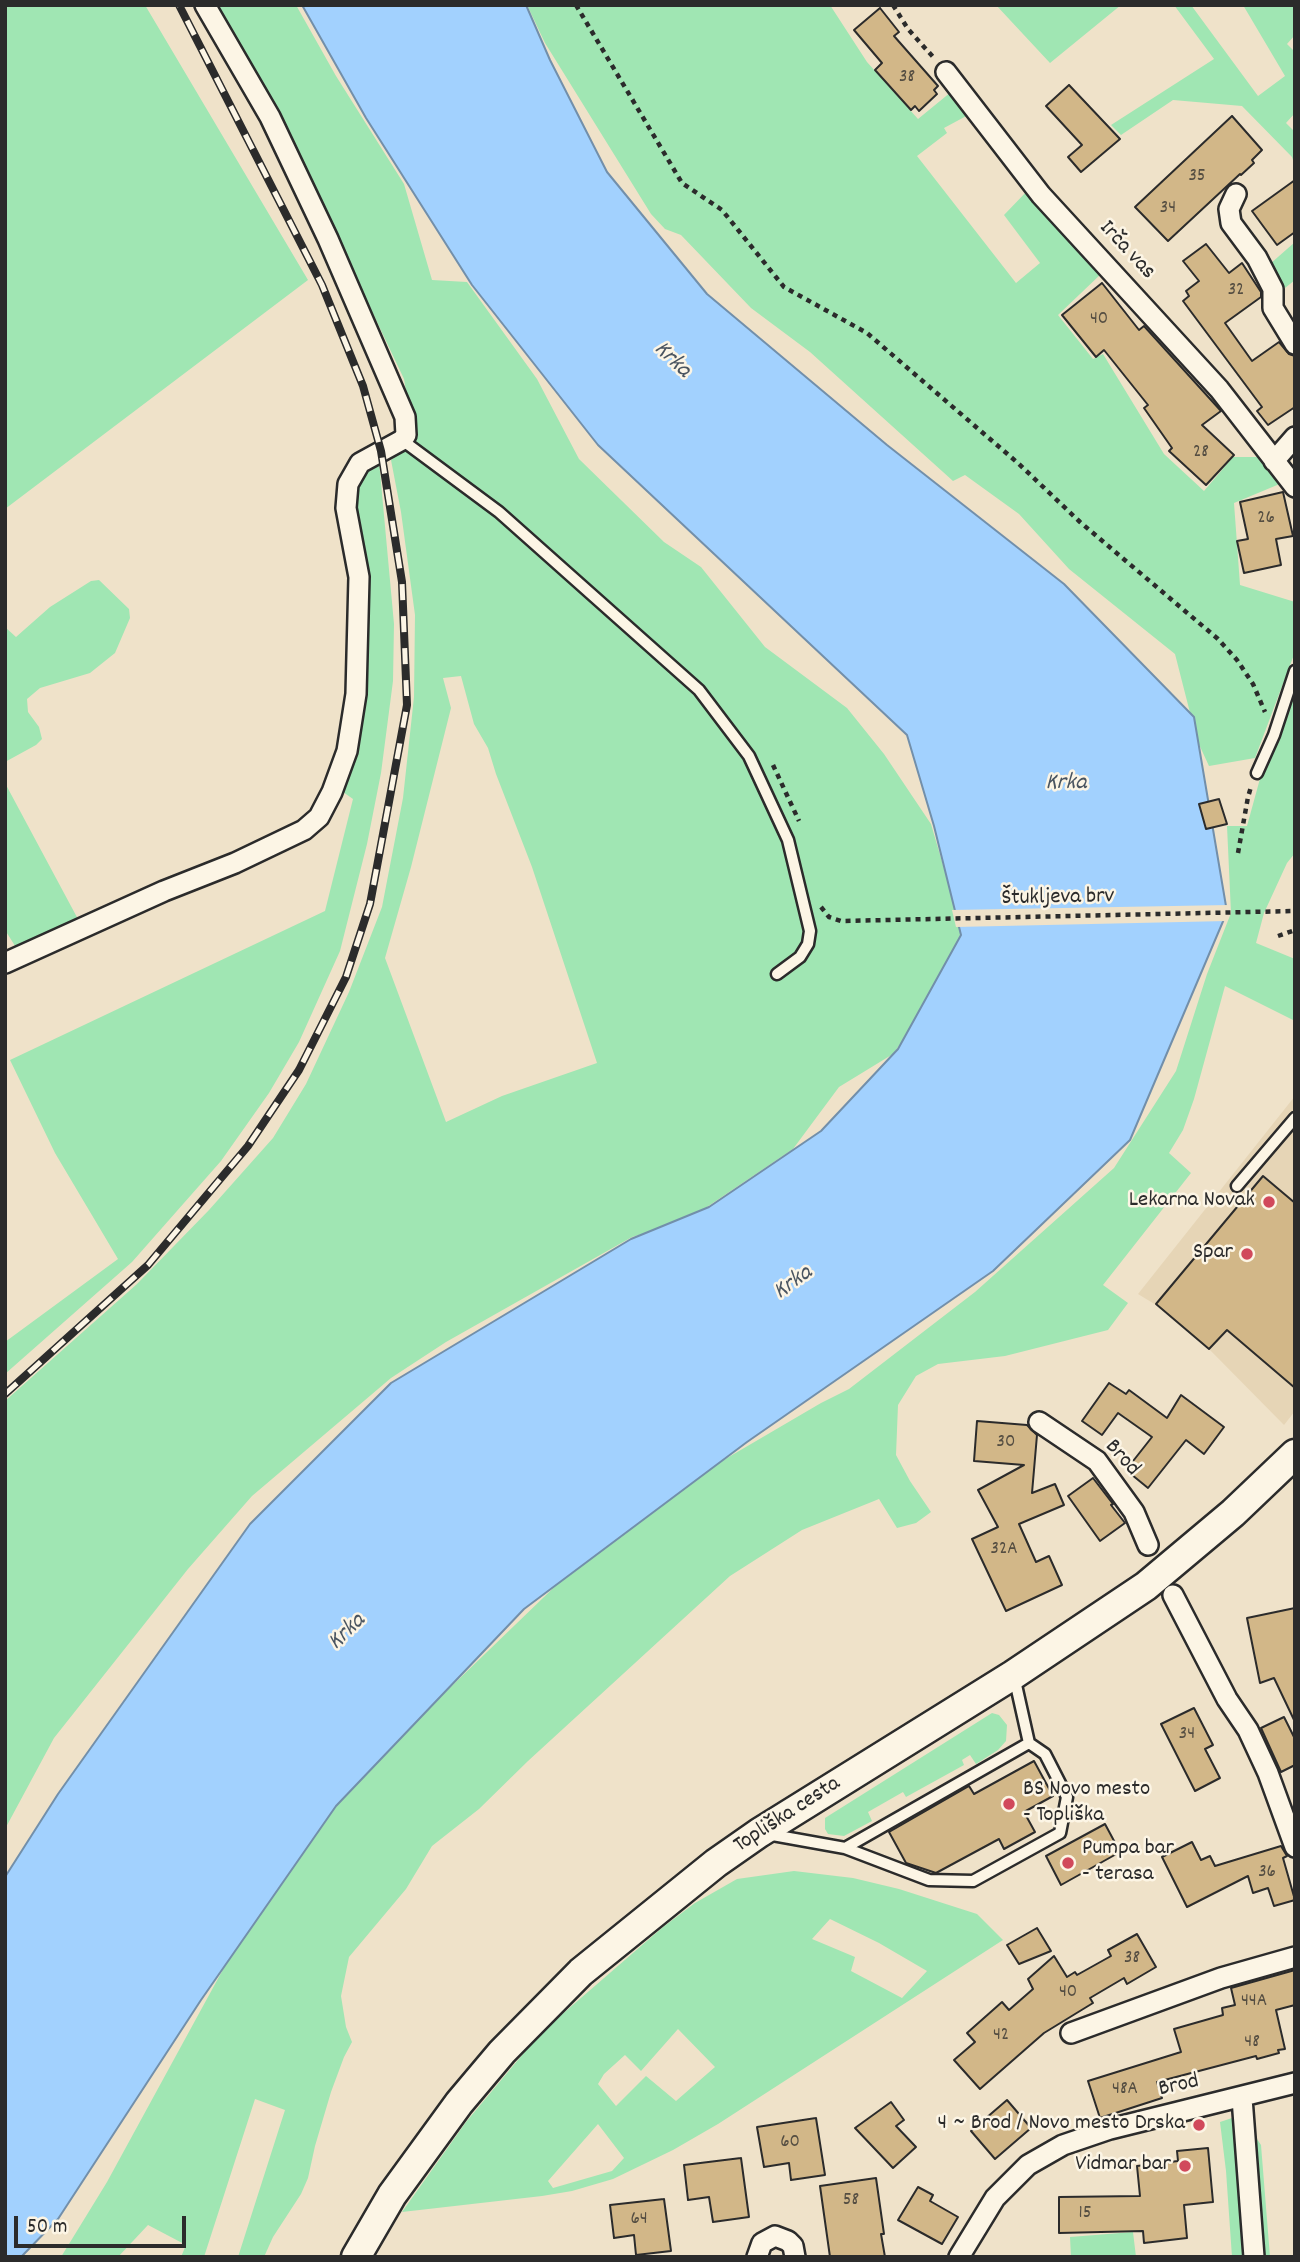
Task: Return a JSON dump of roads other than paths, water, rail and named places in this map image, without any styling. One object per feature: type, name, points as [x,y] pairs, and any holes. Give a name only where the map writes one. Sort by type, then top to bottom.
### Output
[{"type":"main road","name":"Topliška cesta","points":[[356,2257],[392,2195],[459,2103],[502,2052],[581,1972],[716,1863],[759,1833],[1013,1675],[1146,1586],[1233,1513],[1295,1454]]},
{"type":"street","points":[[5,963],[164,891],[235,863],[304,830],[319,817],[332,792],[347,751],[356,694],[359,577],[346,508],[348,484],[360,463],[402,440],[406,435],[405,418],[328,239],[270,117],[205,5]]},
{"type":"street","name":"Irča vas","points":[[946,72],[1041,195],[1219,389],[1295,487]]},
{"type":"street","points":[[1236,194],[1229,209],[1230,223],[1257,258],[1273,289],[1273,308],[1295,344]]},
{"type":"street","points":[[1275,461],[1295,437]]},
{"type":"street","name":"Brod","points":[[1038,1423],[1097,1461],[1134,1512],[1148,1545]]},
{"type":"street","points":[[1173,1595],[1227,1699],[1248,1730],[1268,1773],[1295,1847]]},
{"type":"street","points":[[1071,2034],[1222,1978],[1295,1957]]},
{"type":"street","name":"Brod","points":[[959,2257],[995,2198],[1028,2165],[1063,2145],[1110,2129],[1295,2083]]},
{"type":"street","points":[[1242,2098],[1254,2257]]},
{"type":"street","points":[[757,2257],[762,2243],[775,2236],[789,2241],[795,2257]]},
{"type":"lane","points":[[402,440],[499,512],[699,690],[749,756],[789,840],[810,931],[808,944],[800,957],[776,974]]},
{"type":"lane","points":[[1257,773],[1274,735],[1295,671]]},
{"type":"lane","points":[[1237,1186],[1295,1118]]},
{"type":"lane","points":[[759,1833],[845,1848],[929,1880],[973,1881],[1060,1833],[1067,1797],[1045,1754],[1029,1743],[1013,1675]]},
{"type":"lane","points":[[845,1848],[1029,1743]]},
{"type":"water","name":"Krka","points":[[302,5],[526,5],[550,60],[607,172],[707,294],[887,445],[1064,584],[1194,717],[1227,912],[1130,1140],[993,1271],[747,1442],[524,1609],[336,1806],[201,2000],[58,2219],[21,2257],[5,2257],[5,1877],[58,1794],[250,1524],[391,1383],[631,1239],[709,1207],[821,1131],[898,1049],[961,935],[934,826],[907,735],[598,445],[472,285],[366,118]]},
{"type":"railway","points":[[5,1394],[148,1265],[248,1146],[299,1070],[346,977],[370,904],[407,705],[402,582],[381,451],[363,386],[322,285],[179,5]]},
{"type":"place","name":"Lekarna Novak","points":[[1269,1202]]},
{"type":"place","name":"Spar","points":[[1247,1254]]},
{"type":"place","name":"BS Novo mesto - Topliška","points":[[1009,1804]]},
{"type":"place","name":"Pumpa bar - terasa","points":[[1068,1863]]},
{"type":"place","name":"4 ~ Brod / Novo mesto Drska","points":[[1199,2125]]},
{"type":"place","name":"Vidmar bar","points":[[1185,2166]]}]
